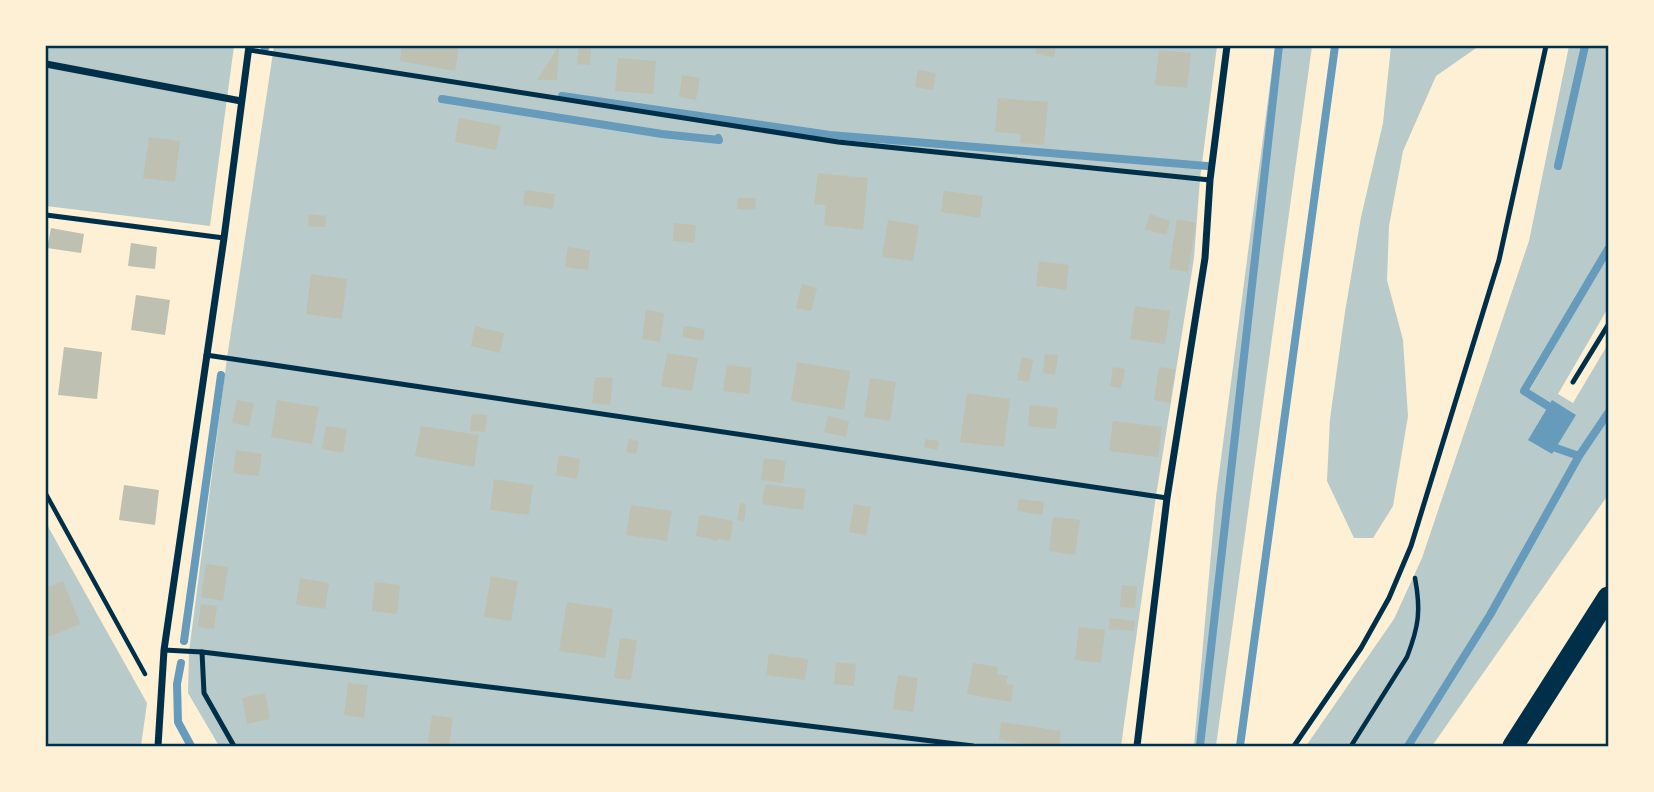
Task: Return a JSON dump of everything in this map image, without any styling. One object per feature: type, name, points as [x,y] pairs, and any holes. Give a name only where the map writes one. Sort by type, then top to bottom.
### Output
[{"type":"highway","points":[[1513,747],[1608,597]]},
{"type":"highway","points":[[1498,747],[1558,677]]},
{"type":"street","points":[[1137,747],[1167,498],[1205,258],[1210,180],[1227,46]]},
{"type":"street","points":[[158,747],[164,650],[249,48]]},
{"type":"street","points":[[46,64],[241,101]]},
{"type":"lane","points":[[1294,747],[1361,648],[1389,598],[1411,546],[1499,260],[1546,46]]},
{"type":"lane","points":[[249,48],[838,142],[1210,180]]},
{"type":"lane","points":[[46,215],[224,238]]},
{"type":"lane","points":[[1573,382],[1608,325]]},
{"type":"lane","points":[[206,355],[1167,498]]},
{"type":"lane","points":[[164,650],[202,652],[973,747]]},
{"type":"lane","points":[[202,652],[204,693],[234,747]]},
{"type":"path","points":[[46,494],[162,704]]},
{"type":"path","points":[[1351,747],[1401,667],[1413,642],[1419,602],[1411,546]]},
{"type":"shaded area","points":[[46,46],[234,46],[210,226],[46,206]]},
{"type":"shaded area","points":[[274,46],[1217,46],[1200,179],[1194,258],[1156,496],[1121,746],[219,746],[188,693],[189,652],[227,358]]},
{"type":"shaded area","points":[[1275,46],[1312,46],[1216,746],[1194,746],[1216,497]]},
{"type":"shaded area","points":[[1391,46],[1479,46],[1436,76],[1403,151],[1389,226],[1387,280],[1403,340],[1408,416],[1393,506],[1373,538],[1354,538],[1327,481],[1330,419],[1361,217],[1383,123]]},
{"type":"shaded area","points":[[1569,46],[1608,46],[1608,244],[1522,391],[1538,402],[1541,400],[1529,391],[1608,255],[1608,308],[1558,394],[1573,403],[1608,344],[1608,495],[1432,746],[1306,746],[1394,619],[1422,558],[1529,241]]},
{"type":"shaded area","points":[[46,523],[147,703],[141,746],[46,746]]},
{"type":"water","points":[[1552,400],[1576,415],[1552,454],[1528,440]]},
{"type":"building","points":[[402,46],[459,46],[455,71],[400,61]]},
{"type":"building","points":[[559,46],[557,80],[537,80]]},
{"type":"building","points":[[579,46],[591,47],[590,65],[577,64]]},
{"type":"building","points":[[1037,46],[1056,46],[1054,57],[1035,53]]},
{"type":"building","points":[[1159,50],[1191,53],[1187,88],[1155,85]]},
{"type":"building","points":[[618,58],[656,61],[653,94],[615,91]]},
{"type":"building","points":[[918,70],[936,73],[933,90],[915,87]]},
{"type":"building","points":[[682,75],[700,78],[696,100],[679,97]]},
{"type":"building","points":[[998,98],[1048,102],[1044,145],[1020,143],[1021,134],[995,132]]},
{"type":"building","points":[[459,118],[501,126],[496,150],[455,142]]},
{"type":"building","points":[[149,137],[180,141],[175,182],[143,178]]},
{"type":"building","points":[[818,173],[868,178],[863,230],[824,225],[826,205],[814,204]]},
{"type":"building","points":[[525,190],[555,194],[553,209],[523,205]]},
{"type":"building","points":[[944,191],[983,196],[980,218],[941,212]]},
{"type":"building","points":[[738,198],[756,198],[755,210],[737,209]]},
{"type":"building","points":[[309,214],[326,216],[325,227],[308,226]]},
{"type":"building","points":[[1150,214],[1170,221],[1166,235],[1145,229]]},
{"type":"building","points":[[1177,219],[1196,223],[1188,272],[1169,269]]},
{"type":"building","points":[[888,220],[919,225],[913,261],[882,257]]},
{"type":"building","points":[[674,223],[696,225],[694,243],[673,241]]},
{"type":"building","points":[[51,228],[84,234],[81,253],[47,248]]},
{"type":"building","points":[[131,243],[157,247],[155,269],[128,266]]},
{"type":"building","points":[[568,247],[590,250],[588,270],[565,267]]},
{"type":"building","points":[[1039,261],[1069,265],[1066,290],[1036,286]]},
{"type":"building","points":[[311,274],[347,279],[342,319],[306,314]]},
{"type":"building","points":[[802,284],[817,288],[811,311],[796,308]]},
{"type":"building","points":[[136,295],[170,300],[165,335],[131,330]]},
{"type":"building","points":[[1135,306],[1170,311],[1165,344],[1130,339]]},
{"type":"building","points":[[646,310],[664,313],[660,342],[642,339]]},
{"type":"building","points":[[475,326],[504,333],[500,353],[471,346]]},
{"type":"building","points":[[684,326],[705,329],[703,341],[682,337]]},
{"type":"building","points":[[64,347],[102,352],[97,399],[58,395]]},
{"type":"building","points":[[667,353],[698,358],[692,391],[661,386]]},
{"type":"building","points":[[1045,354],[1058,355],[1055,375],[1043,373]]},
{"type":"building","points":[[1022,357],[1033,360],[1029,382],[1017,380]]},
{"type":"building","points":[[797,362],[850,371],[844,410],[791,401]]},
{"type":"building","points":[[727,365],[752,368],[749,394],[723,391]]},
{"type":"building","points":[[1113,367],[1125,369],[1121,388],[1110,386]]},
{"type":"building","points":[[1159,367],[1175,369],[1170,403],[1154,400]]},
{"type":"building","points":[[595,377],[613,378],[610,405],[592,403]]},
{"type":"building","points":[[870,378],[896,382],[890,421],[864,417]]},
{"type":"building","points":[[967,393],[1010,399],[1004,447],[960,442]]},
{"type":"building","points":[[237,400],[254,403],[249,426],[232,423]]},
{"type":"building","points":[[277,400],[319,407],[312,444],[271,437]]},
{"type":"building","points":[[1030,405],[1058,408],[1056,429],[1028,426]]},
{"type":"building","points":[[472,414],[487,415],[485,432],[470,431]]},
{"type":"building","points":[[828,416],[849,421],[846,437],[824,432]]},
{"type":"building","points":[[1113,421],[1162,427],[1158,457],[1109,451]]},
{"type":"building","points":[[326,426],[347,429],[343,453],[322,449]]},
{"type":"building","points":[[421,426],[479,435],[474,467],[415,456]]},
{"type":"building","points":[[629,439],[639,441],[636,454],[626,452]]},
{"type":"building","points":[[926,439],[939,441],[937,450],[924,447]]},
{"type":"building","points":[[236,450],[262,454],[259,476],[233,473]]},
{"type":"building","points":[[559,455],[580,459],[577,479],[556,475]]},
{"type":"building","points":[[764,458],[786,461],[783,483],[761,480]]},
{"type":"building","points":[[494,479],[533,485],[529,515],[490,510]]},
{"type":"building","points":[[765,484],[806,489],[803,510],[762,504]]},
{"type":"building","points":[[124,485],[159,490],[155,525],[119,520]]},
{"type":"building","points":[[1019,499],[1044,502],[1042,515],[1017,511]]},
{"type":"building","points":[[740,503],[746,504],[744,521],[737,520]]},
{"type":"building","points":[[854,504],[871,507],[866,535],[849,532]]},
{"type":"building","points":[[631,505],[672,511],[667,541],[626,535]]},
{"type":"building","points":[[699,516],[733,521],[730,541],[696,536]]},
{"type":"building","points":[[1053,517],[1080,520],[1075,555],[1049,551]]},
{"type":"building","points":[[206,564],[228,567],[223,601],[201,597]]},
{"type":"building","points":[[491,576],[518,581],[511,621],[484,617]]},
{"type":"building","points":[[300,578],[329,583],[325,609],[296,605]]},
{"type":"building","points":[[63,581],[80,624],[46,638],[46,588]]},
{"type":"building","points":[[375,582],[400,585],[397,614],[372,611]]},
{"type":"building","points":[[1122,585],[1137,586],[1135,608],[1120,607]]},
{"type":"building","points":[[567,602],[613,609],[605,658],[559,651]]},
{"type":"building","points":[[201,604],[217,606],[214,629],[198,627]]},
{"type":"building","points":[[1110,618],[1135,621],[1134,631],[1109,629]]},
{"type":"building","points":[[1079,627],[1105,630],[1101,663],[1075,660]]},
{"type":"building","points":[[620,638],[637,640],[631,680],[614,678]]},
{"type":"building","points":[[769,654],[808,659],[805,680],[766,675]]},
{"type":"building","points":[[836,662],[856,664],[854,686],[834,684]]},
{"type":"building","points":[[973,663],[998,667],[997,674],[1008,676],[1006,684],[1013,685],[1011,702],[967,694]]},
{"type":"building","points":[[898,675],[918,678],[913,712],[893,709]]},
{"type":"building","points":[[348,683],[368,685],[364,718],[344,715]]},
{"type":"building","points":[[265,693],[270,719],[247,724],[242,698]]},
{"type":"building","points":[[432,715],[453,718],[449,745],[428,742]]},
{"type":"building","points":[[1001,722],[1061,731],[1059,746],[999,740]]},
{"type":"waterway","points":[[1200,746],[1279,46]]},
{"type":"waterway","points":[[1240,746],[1335,46]]},
{"type":"waterway","points":[[1558,166],[1585,46]]},
{"type":"waterway","points":[[562,96],[830,135],[1207,166]]},
{"type":"waterway","points":[[442,99],[662,134],[719,140],[718,138]]},
{"type":"waterway","points":[[1548,406],[1524,391],[1608,249]]},
{"type":"waterway","points":[[184,641],[221,375]]},
{"type":"waterway","points":[[1408,746],[1490,615],[1579,456],[1608,413]]},
{"type":"waterway","points":[[1556,448],[1579,456]]},
{"type":"waterway","points":[[181,663],[177,684],[178,722],[191,746]]}]
